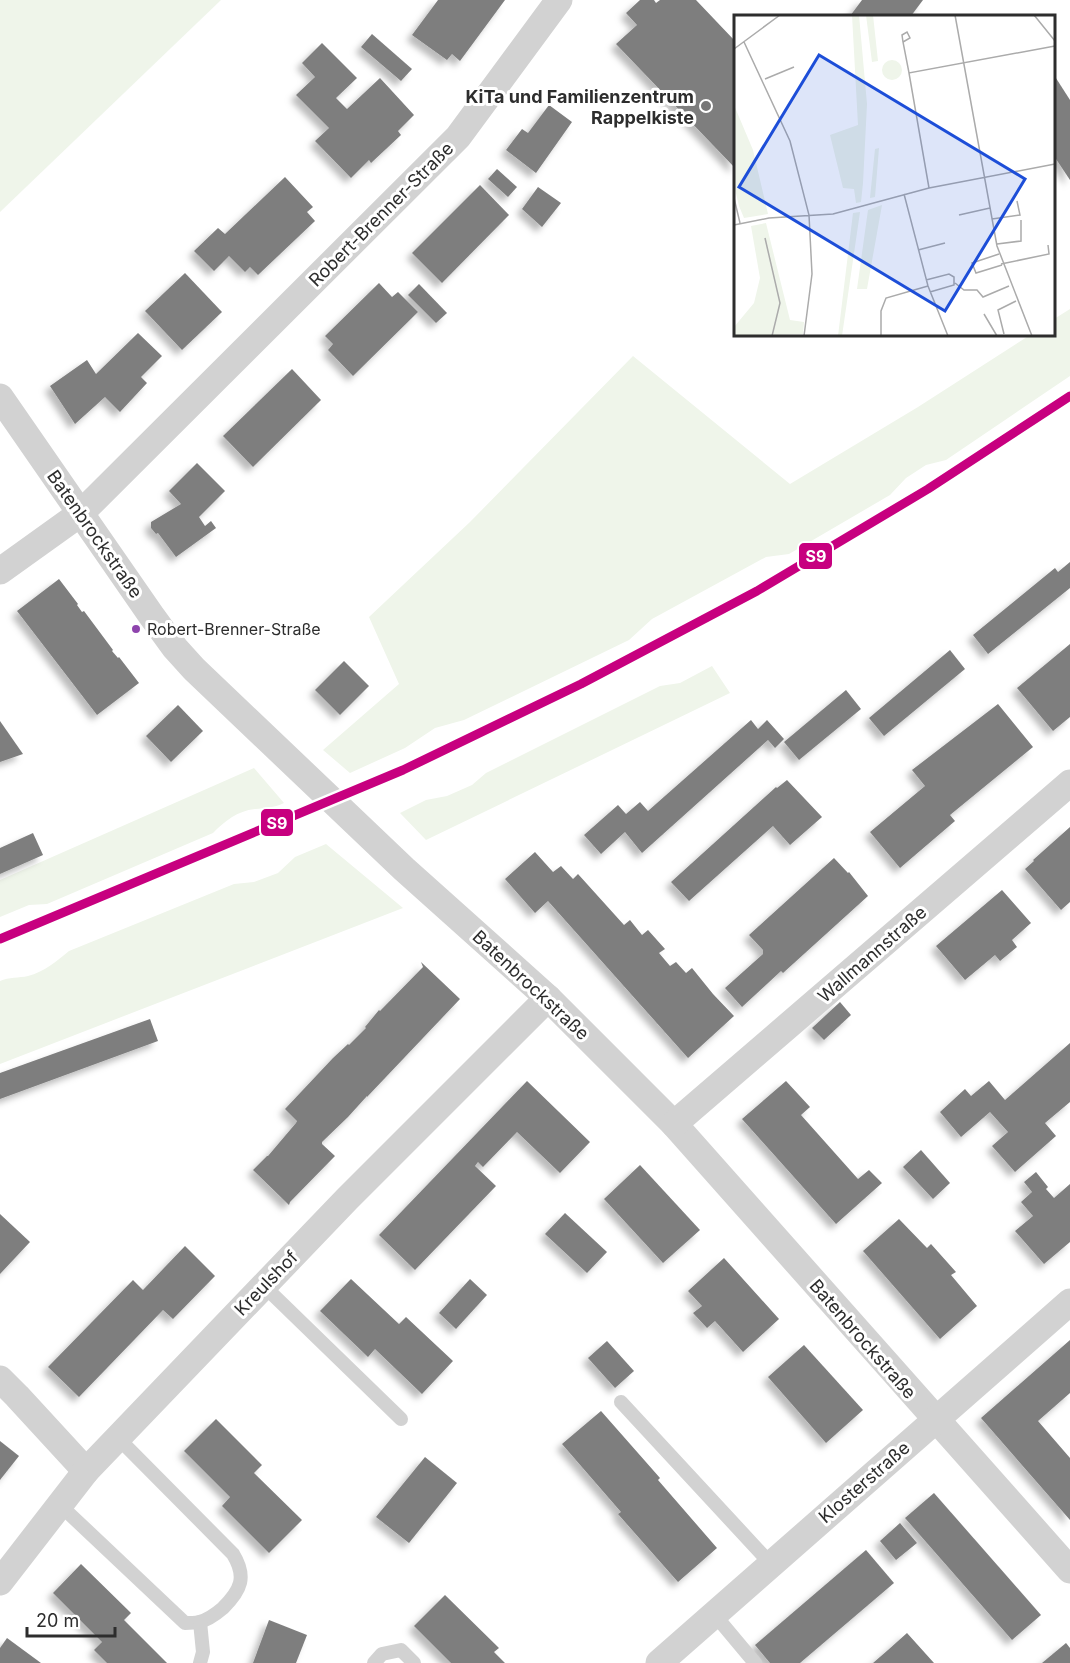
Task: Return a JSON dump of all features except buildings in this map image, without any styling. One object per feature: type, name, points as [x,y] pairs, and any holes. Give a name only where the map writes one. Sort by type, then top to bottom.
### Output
[{"type":"street","name":"Robert-Brenner-Straße","points":[[0,571],[81,513],[458,137],[559,0]]},
{"type":"street","name":"Batenbrockstraße","points":[[0,397],[175,648],[194,669],[404,869],[548,998],[674,1124],[1070,1570]]},
{"type":"street","name":"Wallmannstraße","points":[[674,1124],[1070,783]]},
{"type":"street","name":"Kreulshof","points":[[0,1581],[86,1471],[347,1199],[548,998]]},
{"type":"street","name":"Klosterstraße","points":[[658,1663],[1070,1302]]},
{"type":"street","points":[[0,1379],[86,1471]]},
{"type":"lane","points":[[264,1286],[401,1419]]},
{"type":"lane","points":[[621,1402],[771,1564]]},
{"type":"lane","points":[[60,1505],[185,1623],[200,1622],[216,1615],[235,1595],[241,1583],[239,1565],[233,1554],[118,1438]]},
{"type":"lane","points":[[714,1614],[755,1663]]},
{"type":"lane","points":[[200,1622],[203,1652],[200,1663]]},
{"type":"lane","points":[[374,1663],[382,1654],[401,1650],[414,1663]]},
{"type":"shaded area","points":[[0,0],[221,0],[0,212]]},
{"type":"shaded area","points":[[1070,309],[1070,376],[946,460],[926,465],[906,478],[890,495],[789,554],[766,557],[652,619],[629,640],[464,720],[435,728],[405,748],[350,773],[323,750],[399,684],[369,617],[470,522],[633,356],[790,484],[918,407],[1028,336],[1055,336],[1055,318]]},
{"type":"shaded area","points":[[712,666],[730,693],[426,840],[400,813],[426,800],[447,796],[472,785],[486,773],[660,686],[680,683]]},
{"type":"shaded area","points":[[254,768],[284,803],[237,814],[213,833],[47,904],[29,905],[0,917],[0,880]]},
{"type":"shaded area","points":[[326,844],[403,908],[0,1064],[0,981],[34,974],[50,966],[69,951],[234,884],[254,882],[278,873],[295,857]]},
{"type":"transit line","name":"S9","points":[[0,939],[403,770],[581,684],[757,591],[928,489],[1070,396]]},
{"type":"place","name":"KiTa und Familienzentrum Rappelkiste","points":[[706,106]]},
{"type":"place","name":"Robert-Brenner-Straße","points":[[136,629]]}]
